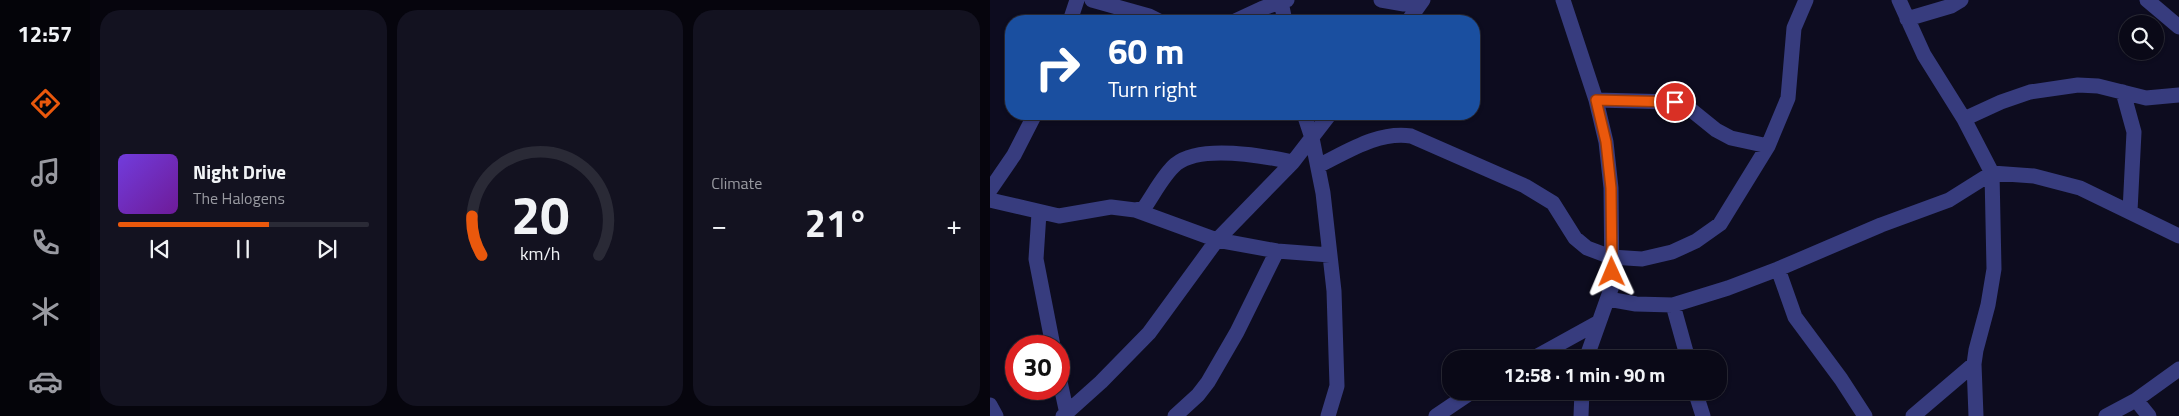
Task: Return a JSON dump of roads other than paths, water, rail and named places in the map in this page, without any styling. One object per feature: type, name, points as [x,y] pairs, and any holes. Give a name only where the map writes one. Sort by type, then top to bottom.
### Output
[{"type":"street","points":[[1072,15],[1077,0]]},
{"type":"street","points":[[1092,0],[1145,15]]},
{"type":"street","points":[[1381,0],[1404,4],[1417,0]]},
{"type":"street","points":[[1412,15],[1423,0]]},
{"type":"street","points":[[1563,0],[1596,100],[1606,142],[1611,188],[1612,286],[1589,350]]},
{"type":"street","points":[[1318,166],[1382,137],[1396,134],[1411,136],[1525,186],[1543,196],[1553,203],[1575,238],[1587,248],[1611,258],[1642,259],[1672,252],[1696,241],[1720,224],[1768,146],[1788,98],[1793,35],[1806,0]]},
{"type":"street","points":[[1899,0],[1924,55],[1964,120],[1992,173],[1991,208],[1994,269],[1988,305],[1974,364],[1976,416]]},
{"type":"street","points":[[1907,19],[1951,6],[1961,0]]},
{"type":"street","points":[[2147,0],[2165,7],[2179,27]]},
{"type":"street","points":[[1248,15],[1284,1],[1285,15]]},
{"type":"street","points":[[1964,120],[2001,102],[2030,92],[2090,84],[2146,98],[2179,95]]},
{"type":"street","points":[[2123,92],[2134,132],[2130,211]]},
{"type":"street","points":[[1596,100],[1675,102],[1690,109],[1716,130],[1731,138],[1768,146]]},
{"type":"street","points":[[990,190],[997,183],[1014,155],[1032,120]]},
{"type":"street","points":[[1306,120],[1318,166],[1330,255],[1338,365],[1337,386],[1328,416]]},
{"type":"street","points":[[1065,415],[1150,333],[1217,240],[1293,162],[1326,120]]},
{"type":"street","points":[[1135,210],[1144,208],[1164,178],[1180,162],[1208,154],[1240,154],[1293,162]]},
{"type":"street","points":[[1608,300],[1636,304],[1673,304],[1728,288],[1881,225],[1949,200],[1992,173],[2034,176],[2080,188],[2179,236]]},
{"type":"street","points":[[990,200],[1038,213],[1059,216],[1079,211],[1111,207],[1135,210],[1217,240],[1277,251],[1330,255]]},
{"type":"street","points":[[1038,213],[1036,259],[1051,335]]},
{"type":"street","points":[[1175,416],[1198,395],[1208,382],[1237,332],[1277,251]]},
{"type":"street","points":[[1778,269],[1795,317],[1842,379],[1865,416]]},
{"type":"street","points":[[1673,304],[1686,350]]},
{"type":"street","points":[[1548,350],[1599,322]]},
{"type":"street","points":[[1913,416],[1974,364]]},
{"type":"street","points":[[2106,416],[2136,400],[2179,369]]},
{"type":"street","points":[[1063,400],[1065,415]]},
{"type":"street","points":[[1436,416],[1460,400]]},
{"type":"street","points":[[1581,416],[1582,400]]},
{"type":"street","points":[[1698,400],[1703,416]]},
{"type":"street","points":[[2136,400],[2149,416]]},
{"type":"street","points":[[990,405],[996,416]]}]
